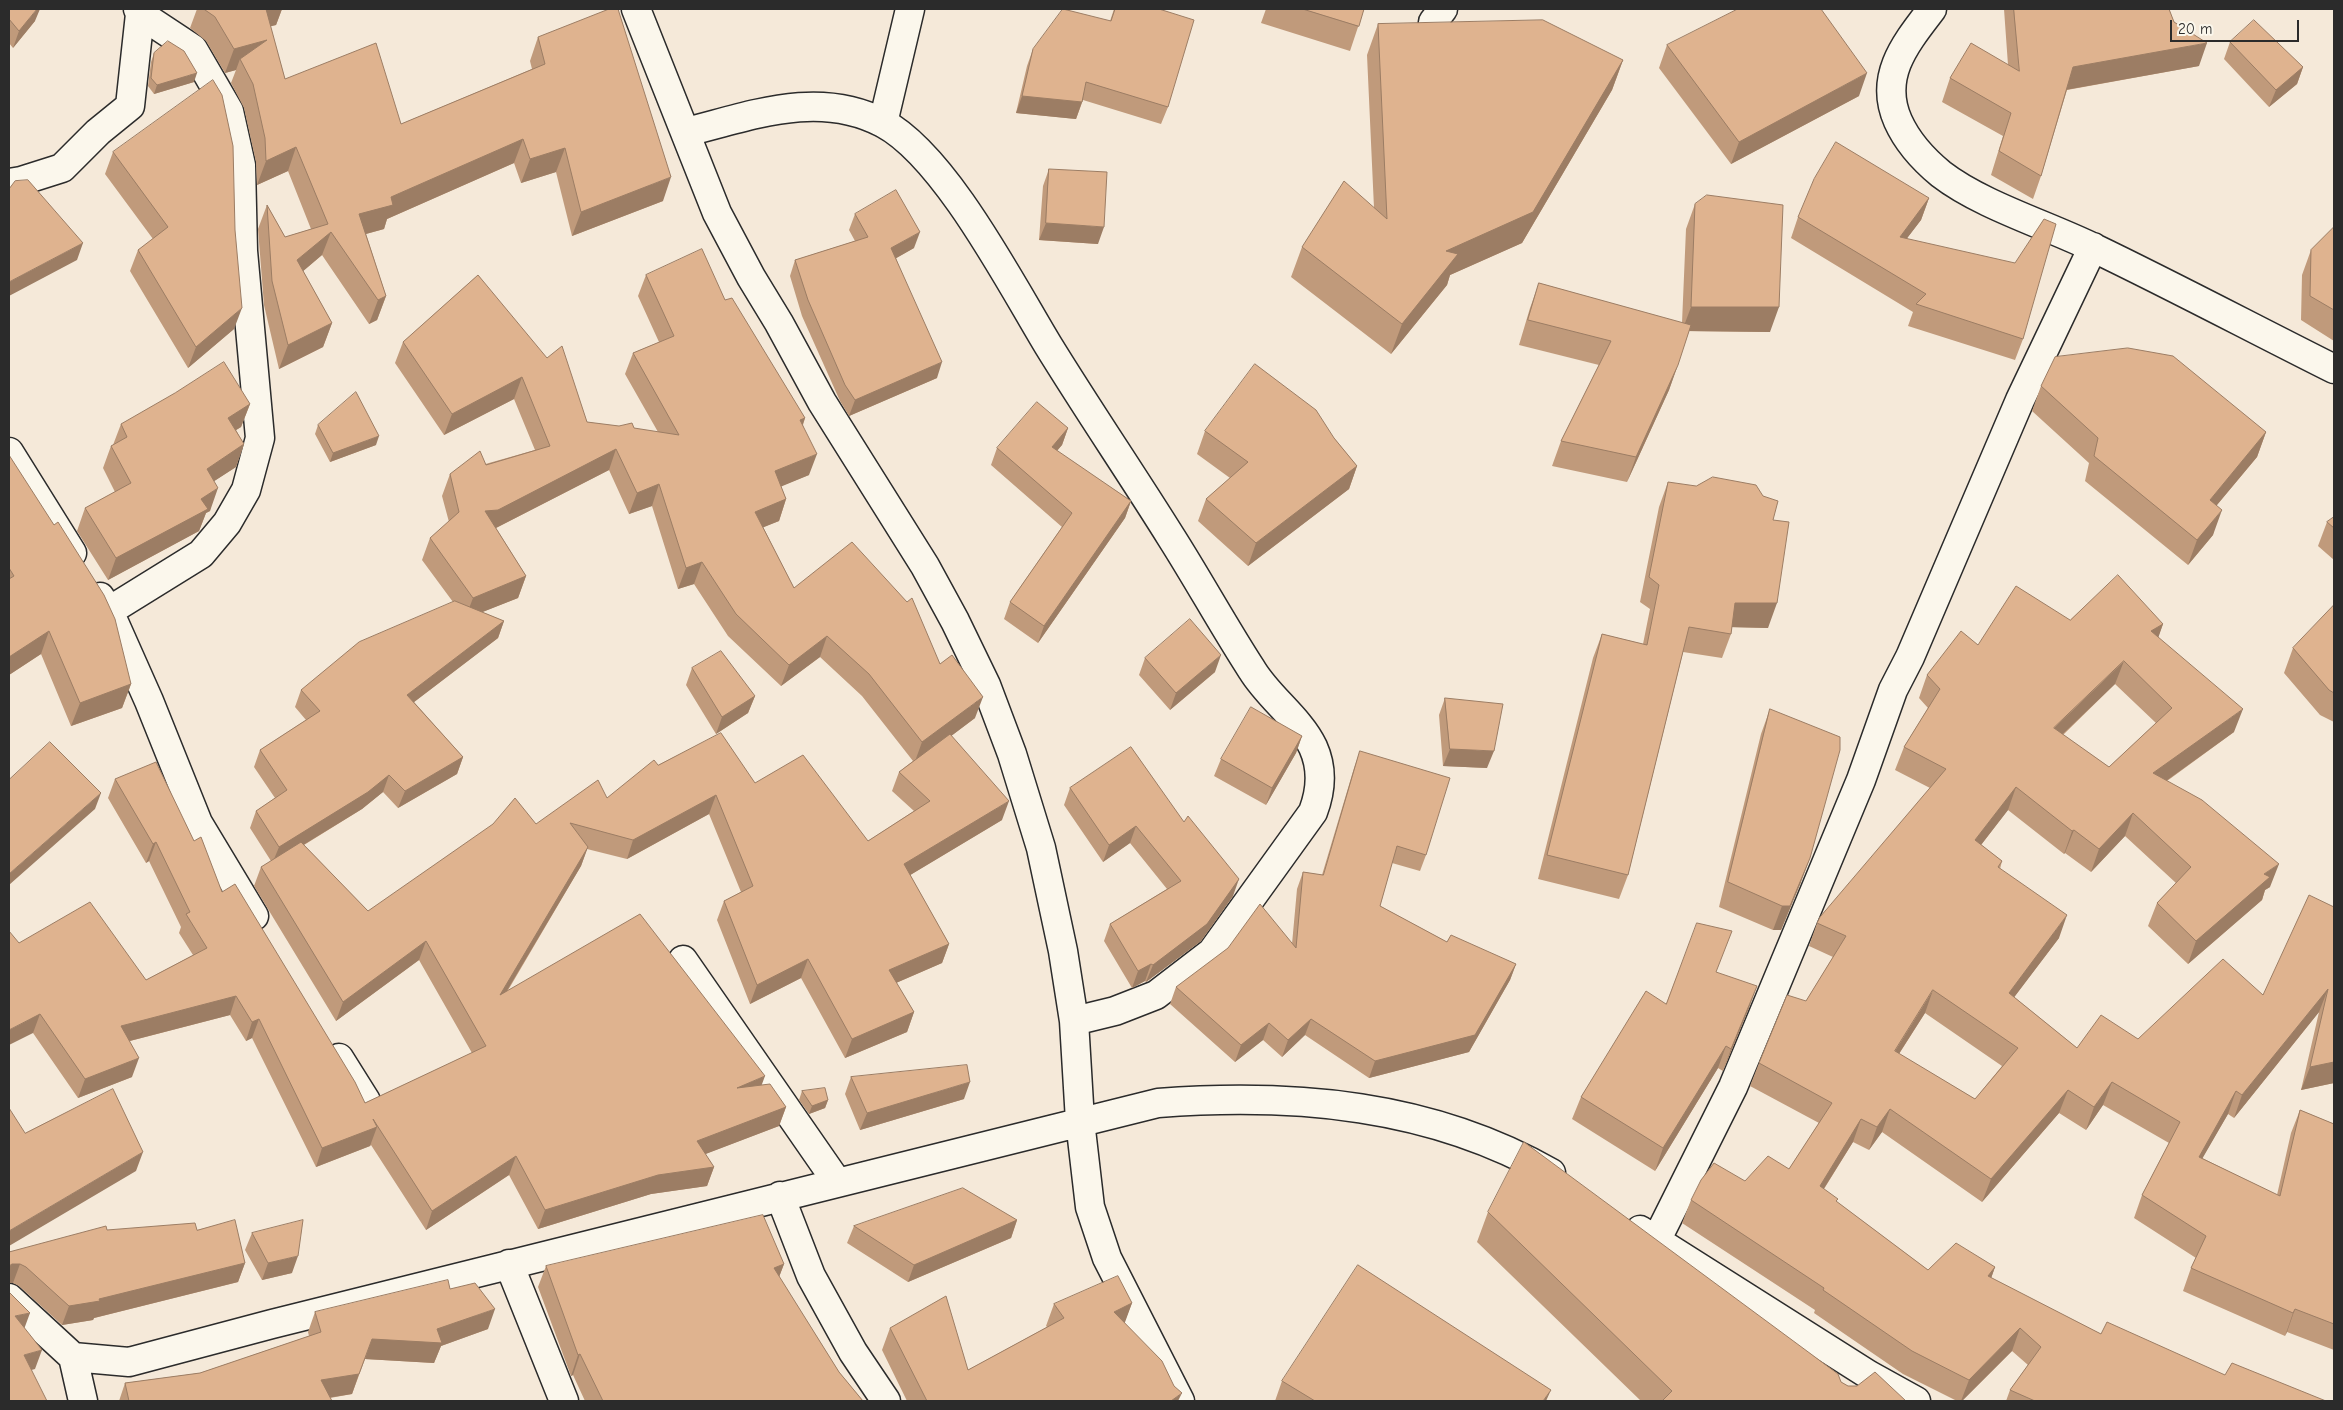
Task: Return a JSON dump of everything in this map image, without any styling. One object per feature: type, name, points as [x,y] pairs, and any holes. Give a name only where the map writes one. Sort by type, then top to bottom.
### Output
[{"type":"street","points":[[636,9],[717,213],[822,402],[925,566],[955,621],[986,685],[1012,754],[1041,848],[1063,951],[1074,1020],[1080,1121],[1090,1207],[1107,1258],[1180,1401]]},
{"type":"street","points":[[883,123],[910,9]]},
{"type":"street","points":[[1932,9],[1902,49],[1895,65],[1892,82],[1892,100],[1897,120],[1904,133],[1925,160],[1971,193],[2093,247],[2334,369]]},
{"type":"street","points":[[9,183],[62,168],[98,132],[130,106],[139,11],[193,49],[229,111],[241,165],[243,250],[260,438],[246,490],[227,523],[201,554],[108,612]]},
{"type":"street","points":[[686,132],[795,106],[846,111],[883,123],[920,153],[963,209],[1173,540],[1254,674],[1301,728],[1314,748],[1320,772],[1319,797],[1313,812],[1237,920],[1212,952],[1156,995],[1115,1011],[1074,1020]]},
{"type":"street","points":[[1656,1241],[1733,1087],[1862,780],[1893,690],[1910,658],[2020,400],[2093,247]]},
{"type":"street","points":[[9,452],[108,612],[149,701],[198,823],[269,941]]},
{"type":"street","points":[[683,960],[837,1182]]},
{"type":"street","points":[[325,1034],[366,1102]]},
{"type":"street","points":[[73,1357],[129,1362],[509,1264],[1158,1103],[1212,1099],[1354,1106],[1462,1131],[1510,1150],[1572,1185]]},
{"type":"street","points":[[780,1196],[811,1276],[853,1352],[886,1401]]},
{"type":"street","points":[[1618,1216],[1868,1375],[1916,1401]]},
{"type":"street","points":[[509,1264],[564,1401]]},
{"type":"street","points":[[9,1298],[73,1357],[83,1401]]},
{"type":"street","points":[[1849,1395],[1868,1375]]},
{"type":"building","points":[[9,9],[37,9],[19,31],[9,19]]},
{"type":"building","points":[[204,9],[266,9],[285,79],[376,43],[401,124],[545,64],[538,37],[609,9],[618,9],[671,177],[581,212],[565,148],[530,159],[523,139],[391,197],[393,205],[359,214],[386,296],[378,300],[331,232],[297,260],[332,323],[288,345],[272,281],[267,205],[285,237],[328,224],[296,147],[266,161],[265,138],[253,84],[240,59],[267,40],[234,49],[215,17]]},
{"type":"building","points":[[1063,9],[1111,21],[1115,9],[1159,9],[1194,20],[1168,107],[1086,82],[1082,102],[1022,96],[1033,49]]},
{"type":"building","points":[[1303,9],[1364,9],[1359,26]]},
{"type":"building","points":[[1738,9],[1821,9],[1867,73],[1739,142],[1667,45]]},
{"type":"building","points":[[2014,9],[2169,9],[2174,22],[2207,43],[2073,67],[2041,176],[1999,151],[2011,113],[1950,78],[1971,43],[2019,71]]},
{"type":"building","points":[[1543,20],[1623,60],[1533,212],[1446,251],[1458,254],[1402,324],[1302,247],[1344,181],[1387,219],[1378,24]]},
{"type":"building","points":[[2254,20],[2303,67],[2276,90],[2230,42]]},
{"type":"building","points":[[168,41],[184,51],[197,73],[157,85],[151,78],[154,53]]},
{"type":"building","points":[[213,80],[222,95],[233,146],[235,230],[242,308],[196,347],[138,250],[168,227],[113,152]]},
{"type":"building","points":[[1836,142],[1929,198],[1900,237],[2015,263],[2044,219],[2056,224],[2023,339],[1916,304],[1926,294],[1798,217],[1814,179]]},
{"type":"building","points":[[1049,169],[1107,172],[1104,227],[1046,223]]},
{"type":"building","points":[[28,180],[83,243],[9,282],[9,189],[15,181]]},
{"type":"building","points":[[896,190],[920,232],[891,248],[942,362],[855,400],[845,385],[808,300],[795,260],[868,237],[855,214]]},
{"type":"building","points":[[1707,195],[1783,205],[1779,307],[1691,307],[1695,204]]},
{"type":"building","points":[[2334,227],[2334,310],[2310,296],[2311,250]]},
{"type":"building","points":[[702,249],[725,300],[732,298],[805,418],[800,420],[817,454],[775,471],[786,499],[755,512],[794,588],[852,542],[907,602],[912,598],[940,664],[952,655],[983,697],[922,742],[869,674],[827,636],[789,665],[736,614],[702,562],[686,568],[659,484],[637,493],[616,449],[498,510],[485,511],[526,576],[473,598],[430,538],[459,512],[450,474],[480,451],[486,465],[550,446],[522,377],[452,414],[403,342],[478,275],[547,358],[562,346],[587,422],[619,426],[632,423],[634,428],[679,435],[633,353],[674,336],[646,275]]},
{"type":"building","points":[[1539,283],[1691,325],[1678,365],[1636,457],[1561,441],[1611,341],[1528,320]]},
{"type":"building","points":[[2128,348],[2173,356],[2266,432],[2210,500],[2222,510],[2197,540],[2094,456],[2098,438],[2041,386],[2055,357]]},
{"type":"building","points":[[224,362],[250,404],[228,418],[244,444],[207,469],[218,488],[201,499],[208,509],[116,558],[85,508],[131,483],[111,446],[127,437],[121,424]]},
{"type":"building","points":[[1255,364],[1316,410],[1334,438],[1357,466],[1256,543],[1206,499],[1248,462],[1205,431]]},
{"type":"building","points":[[356,392],[379,436],[333,453],[318,425]]},
{"type":"building","points":[[1037,402],[1068,428],[1052,447],[1131,501],[1044,626],[1010,602],[1072,513],[997,448]]},
{"type":"building","points":[[9,455],[54,525],[58,522],[104,595],[115,619],[131,684],[80,703],[49,631],[9,657],[9,579],[14,576],[9,568]]},
{"type":"building","points":[[1713,477],[1756,485],[1763,496],[1778,501],[1773,520],[1789,522],[1777,603],[1735,603],[1731,634],[1689,627],[1628,875],[1547,855],[1602,634],[1647,645],[1659,585],[1649,577],[1668,482],[1696,486]]},
{"type":"building","points":[[2334,517],[2334,528],[2327,522]]},
{"type":"building","points":[[2118,575],[2163,624],[2151,631],[2243,709],[2153,773],[2202,800],[2279,864],[2264,874],[2270,877],[2196,941],[2157,903],[2191,867],[2133,813],[2099,849],[2074,830],[2072,831],[2016,787],[1975,840],[2002,861],[1998,867],[2067,915],[2009,993],[2077,1048],[2101,1015],[2138,1039],[2223,959],[2263,995],[2309,895],[2334,907],[2334,1062],[2310,1067],[2328,989],[2242,1095],[2236,1091],[2199,1157],[2280,1196],[2300,1110],[2334,1124],[2334,1324],[2295,1309],[2293,1313],[2191,1268],[2206,1236],[2142,1195],[2180,1122],[2112,1082],[2094,1107],[2068,1090],[1991,1179],[1890,1109],[1877,1127],[1861,1119],[1820,1186],[1838,1199],[1836,1201],[1928,1270],[1956,1243],[1995,1267],[1988,1276],[2101,1334],[2107,1322],[2225,1375],[2232,1363],[2326,1401],[2035,1401],[2010,1390],[2041,1347],[2020,1328],[1969,1380],[1912,1351],[1823,1290],[1824,1288],[1691,1200],[1701,1180],[1714,1163],[1745,1181],[1768,1156],[1789,1169],[1832,1103],[1759,1063],[1787,995],[1806,1001],[1846,936],[1817,923],[1820,917],[1946,769],[1904,747],[1940,689],[1927,675],[1961,631],[1978,645],[2016,586],[2070,620]],"holes":[[[2124,661],[2172,708],[2109,767],[2054,728]],[[1933,990],[2018,1048],[1975,1099],[1895,1051]]]},
{"type":"building","points":[[455,601],[504,621],[407,695],[463,757],[405,791],[389,775],[368,792],[279,847],[256,811],[287,790],[260,750],[320,711],[301,690],[359,642]]},
{"type":"building","points":[[2334,605],[2334,693],[2329,690],[2293,648]]},
{"type":"building","points":[[1190,619],[1221,655],[1176,693],[1145,658]]},
{"type":"building","points":[[721,651],[755,696],[722,717],[692,668]]},
{"type":"building","points":[[1445,698],[1503,704],[1494,751],[1450,749]]},
{"type":"building","points":[[1251,707],[1302,736],[1272,788],[1221,759]]},
{"type":"building","points":[[1770,709],[1840,737],[1840,750],[1810,858],[1790,906],[1782,906],[1728,882]]},
{"type":"building","points":[[721,733],[755,783],[803,755],[868,841],[930,801],[899,772],[950,734],[1009,801],[904,864],[949,944],[889,970],[914,1012],[852,1039],[808,959],[757,985],[724,901],[753,886],[716,795],[633,840],[570,823],[588,847],[500,995],[640,914],[765,1076],[737,1088],[770,1084],[786,1107],[697,1141],[714,1167],[658,1175],[545,1210],[516,1156],[432,1211],[373,1119],[377,1127],[322,1148],[259,1019],[252,1022],[236,996],[121,1026],[139,1058],[85,1079],[40,1014],[9,1030],[9,931],[19,943],[90,902],[146,980],[207,948],[186,914],[190,912],[156,842],[153,844],[115,779],[156,762],[194,841],[201,837],[222,892],[235,884],[355,1082],[365,1103],[486,1046],[426,941],[343,1002],[261,867],[301,842],[368,911],[493,824],[515,798],[536,824],[598,780],[607,798],[654,760],[658,765]]},
{"type":"building","points":[[50,742],[101,793],[9,874],[9,780]]},
{"type":"building","points":[[1131,747],[1184,822],[1188,816],[1239,879],[1207,924],[1153,965],[1151,964],[1138,971],[1110,924],[1181,881],[1136,826],[1109,845],[1070,788]]},
{"type":"building","points":[[1360,751],[1450,778],[1426,855],[1397,846],[1380,906],[1447,942],[1451,935],[1516,964],[1475,1035],[1375,1061],[1311,1019],[1288,1040],[1269,1023],[1241,1045],[1176,987],[1228,948],[1260,904],[1296,948],[1303,872],[1323,875]]},
{"type":"building","points":[[1697,923],[1732,931],[1716,972],[1757,986],[1731,1049],[1726,1046],[1663,1148],[1581,1097],[1646,991],[1666,1004]]},
{"type":"building","points":[[967,1065],[970,1082],[867,1113],[851,1077]]},
{"type":"building","points":[[825,1088],[828,1100],[812,1106],[802,1091]]},
{"type":"building","points":[[113,1089],[143,1152],[9,1231],[9,1108],[25,1133]]},
{"type":"building","points":[[1524,1142],[1838,1374],[1841,1382],[1848,1386],[1857,1386],[1875,1372],[1906,1401],[1662,1401],[1672,1391],[1488,1212]]},
{"type":"building","points":[[963,1188],[1017,1220],[914,1265],[854,1226]]},
{"type":"building","points":[[763,1215],[784,1264],[774,1268],[839,1372],[863,1401],[603,1401],[580,1354],[578,1355],[546,1266]]},
{"type":"building","points":[[235,1220],[245,1263],[99,1299],[100,1301],[69,1306],[26,1267],[20,1264],[9,1266],[9,1252],[106,1226],[107,1230],[195,1223],[197,1230]]},
{"type":"building","points":[[303,1220],[298,1256],[268,1263],[252,1233]]},
{"type":"building","points":[[1358,1265],[1551,1390],[1543,1401],[1315,1401],[1282,1381]]},
{"type":"building","points":[[1118,1276],[1132,1303],[1114,1312],[1162,1361],[1174,1386],[1182,1393],[1171,1401],[927,1401],[890,1328],[946,1296],[968,1370],[1064,1318],[1054,1304]]},
{"type":"building","points":[[448,1280],[450,1289],[475,1283],[495,1309],[437,1329],[442,1343],[372,1339],[359,1374],[321,1380],[332,1401],[129,1401],[125,1383],[200,1373],[321,1332],[315,1312]]},
{"type":"building","points":[[9,1292],[30,1313],[15,1316],[42,1350],[24,1355],[47,1401],[9,1401]]}]
